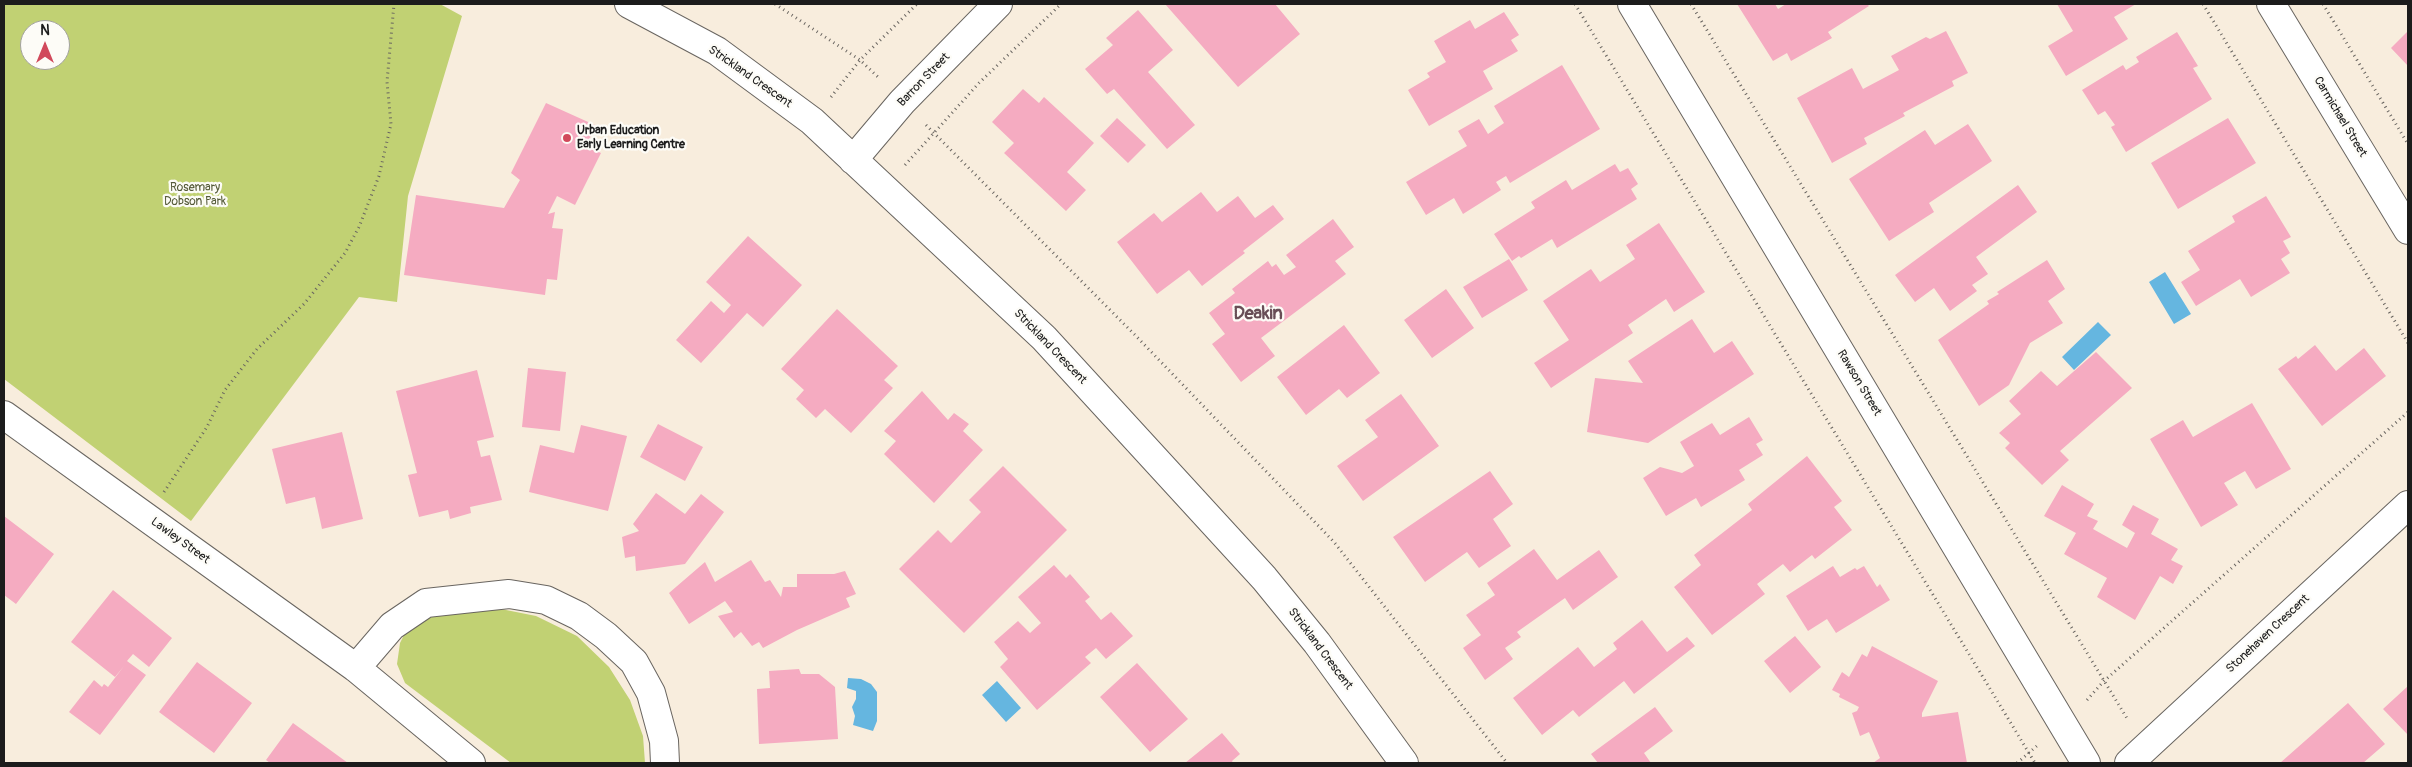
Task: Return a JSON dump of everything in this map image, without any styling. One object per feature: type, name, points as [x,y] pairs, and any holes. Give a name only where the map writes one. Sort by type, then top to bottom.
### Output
[{"type":"street","name":"Strickland Crescent","points":[[629,4],[716,51],[812,121],[1044,338],[1264,578],[1316,643],[1404,763]]},
{"type":"street","name":"Barron Street","points":[[853,160],[902,102],[998,4]]},
{"type":"street","name":"Rawson Street","points":[[1632,4],[2086,763]]},
{"type":"street","name":"Carmichael Street","points":[[2271,4],[2408,230]]},
{"type":"street","name":"Lawley Street","points":[[4,415],[356,668],[471,763]]},
{"type":"street","name":"Stonehaven Crescent","points":[[2137,756],[2408,505]]},
{"type":"street","points":[[356,668],[392,626],[426,603],[509,594],[546,600],[579,616],[606,636],[634,662],[651,693],[664,741],[665,763]]},
{"type":"path","points":[[147,518],[207,427],[225,390],[257,349],[304,304],[339,260],[359,226],[379,176],[391,124],[388,82],[394,4]]},
{"type":"path","points":[[775,4],[860,60],[1136,336],[1334,542],[1507,763]]},
{"type":"path","points":[[812,121],[860,60],[917,4]]},
{"type":"path","points":[[884,190],[979,83],[1061,4]]},
{"type":"path","points":[[1576,4],[2035,763]]},
{"type":"path","points":[[1691,4],[2104,681],[2137,756]]},
{"type":"path","points":[[2203,4],[2408,343]]},
{"type":"path","points":[[2323,4],[2408,144]]},
{"type":"path","points":[[2064,724],[2104,681],[2408,412]]},
{"type":"green space","name":"Rosemary Dobson Park","points":[[4,4],[440,4],[462,16],[408,196],[397,302],[359,297],[191,521],[4,379]]},
{"type":"green space","points":[[496,608],[536,616],[577,636],[609,667],[630,700],[643,736],[645,763],[511,763],[405,683],[397,664],[400,643],[405,633],[418,622],[439,614]]},
{"type":"water","points":[[2165,272],[2191,314],[2174,324],[2149,282]]},
{"type":"water","points":[[2098,322],[2111,335],[2074,370],[2062,357]]},
{"type":"water","points":[[848,678],[861,679],[871,684],[877,692],[877,721],[873,731],[853,725],[855,716],[852,707],[856,699],[856,691],[847,688]]},
{"type":"water","points":[[997,681],[1021,708],[1006,722],[982,695]]},
{"type":"building","points":[[1165,4],[1275,4],[1300,34],[1238,87]]},
{"type":"building","points":[[1737,4],[1775,4],[1778,9],[1786,4],[1867,4],[1869,6],[1828,32],[1832,38],[1791,61],[1787,53],[1773,61]]},
{"type":"building","points":[[2057,4],[2136,4],[2114,17],[2128,39],[2066,76],[2048,46],[2073,31]]},
{"type":"building","points":[[1138,10],[1173,50],[1148,72],[1195,125],[1167,149],[1114,89],[1107,94],[1085,69],[1113,45],[1106,38]]},
{"type":"building","points":[[1504,12],[1519,35],[1511,40],[1518,51],[1483,71],[1493,89],[1429,126],[1408,90],[1430,77],[1427,73],[1446,62],[1434,41],[1470,20],[1475,29]]},
{"type":"building","points":[[1946,31],[1968,73],[1952,81],[1954,86],[1903,113],[1905,116],[1864,138],[1867,144],[1832,163],[1797,98],[1852,68],[1863,89],[1899,70],[1891,56],[1926,37],[1930,39]]},
{"type":"building","points":[[2408,31],[2408,66],[2391,48]]},
{"type":"building","points":[[2177,32],[2198,66],[2193,68],[2212,99],[2126,152],[2111,127],[2115,125],[2105,111],[2098,115],[2082,90],[2123,65],[2126,70],[2139,62],[2136,57]]},
{"type":"building","points":[[1562,65],[1600,129],[1510,183],[1506,176],[1496,182],[1501,190],[1463,214],[1454,198],[1426,215],[1406,182],[1467,146],[1458,131],[1479,119],[1488,134],[1504,123],[1494,106]]},
{"type":"building","points":[[1023,89],[1039,103],[1044,97],[1094,143],[1067,172],[1086,190],[1066,211],[1004,153],[1014,143],[992,122]]},
{"type":"building","points":[[546,103],[597,126],[585,146],[601,153],[575,205],[557,196],[548,214],[555,212],[552,228],[563,229],[557,280],[547,279],[545,295],[404,275],[416,195],[504,208],[520,180],[511,173]]},
{"type":"building","points":[[1117,118],[1146,145],[1128,163],[1100,136]]},
{"type":"building","points":[[2228,118],[2256,163],[2178,209],[2151,163]]},
{"type":"building","points":[[1968,124],[1992,161],[1929,203],[1934,212],[1889,241],[1849,179],[1925,130],[1935,145]]},
{"type":"building","points":[[1615,164],[1620,172],[1628,168],[1638,184],[1631,189],[1637,199],[1557,248],[1552,239],[1521,258],[1519,256],[1512,261],[1494,234],[1535,208],[1531,202],[1566,180],[1572,190]]},
{"type":"building","points":[[2018,185],[2037,212],[1976,257],[1988,274],[1972,285],[1977,291],[1950,311],[1934,288],[1915,302],[1895,275]]},
{"type":"building","points":[[1201,192],[1217,212],[1238,196],[1255,218],[1273,205],[1284,219],[1243,251],[1245,253],[1202,286],[1189,270],[1157,294],[1117,242],[1154,213],[1162,222]]},
{"type":"building","points":[[2266,196],[2291,237],[2283,241],[2290,253],[2281,259],[2290,273],[2251,297],[2240,279],[2196,306],[2181,282],[2200,270],[2188,251],[2235,222],[2232,216]]},
{"type":"building","points":[[1333,219],[1354,247],[1335,261],[1346,274],[1261,338],[1275,356],[1241,382],[1212,344],[1225,334],[1209,313],[1235,293],[1232,289],[1268,261],[1272,267],[1276,264],[1284,275],[1296,267],[1286,255]]},
{"type":"building","points":[[1659,223],[1705,292],[1674,312],[1666,299],[1628,325],[1633,333],[1551,388],[1534,363],[1569,340],[1543,301],[1591,269],[1600,282],[1635,259],[1626,245]]},
{"type":"building","points":[[748,236],[802,285],[763,327],[747,313],[701,363],[676,340],[711,301],[724,313],[731,305],[706,282]]},
{"type":"building","points":[[1509,259],[1528,290],[1482,318],[1463,287]]},
{"type":"building","points":[[2047,260],[2065,289],[2048,301],[2063,323],[2030,343],[2009,385],[1979,406],[1938,340],[1989,304],[1987,301],[1999,294],[1997,292]]},
{"type":"building","points":[[1446,289],[1474,328],[1432,358],[1404,320]]},
{"type":"building","points":[[837,309],[898,366],[884,380],[893,388],[851,433],[825,409],[816,418],[796,399],[804,390],[781,369]]},
{"type":"building","points":[[1692,319],[1714,353],[1732,341],[1754,374],[1648,443],[1587,432],[1595,378],[1643,383],[1628,361]]},
{"type":"building","points":[[1344,325],[1380,373],[1347,398],[1339,389],[1306,415],[1277,377]]},
{"type":"building","points":[[2315,345],[2336,371],[2364,348],[2386,376],[2322,426],[2278,369],[2296,356],[2298,359]]},
{"type":"building","points":[[2096,352],[2132,388],[2060,451],[2069,460],[2042,485],[2005,448],[2010,443],[1999,433],[2021,414],[2009,401],[2041,371],[2057,386]]},
{"type":"building","points":[[528,368],[566,372],[560,431],[522,427]]},
{"type":"building","points":[[477,370],[494,437],[477,441],[481,457],[490,455],[502,500],[470,507],[471,513],[450,519],[448,510],[419,517],[408,475],[417,473],[396,391]]},
{"type":"building","points":[[922,391],[948,420],[954,413],[969,424],[963,431],[983,450],[934,503],[884,454],[896,441],[884,431]]},
{"type":"building","points":[[1401,394],[1439,446],[1363,501],[1337,466],[1378,437],[1365,420]]},
{"type":"building","points":[[2252,403],[2291,469],[2256,489],[2245,471],[2224,483],[2238,505],[2201,527],[2150,439],[2183,420],[2193,437]]},
{"type":"building","points":[[1749,417],[1763,440],[1756,444],[1763,455],[1739,470],[1745,480],[1701,507],[1696,498],[1666,516],[1643,478],[1660,467],[1682,473],[1694,466],[1680,442],[1712,423],[1720,435]]},
{"type":"building","points":[[658,424],[703,447],[685,481],[640,457]]},
{"type":"building","points":[[581,425],[627,436],[608,511],[529,492],[540,445],[574,453]]},
{"type":"building","points":[[342,432],[363,519],[322,529],[315,497],[286,504],[272,449]]},
{"type":"building","points":[[1807,456],[1842,501],[1834,507],[1852,530],[1815,559],[1812,555],[1790,572],[1783,564],[1757,584],[1765,594],[1712,635],[1674,587],[1701,565],[1694,555],[1752,510],[1748,504]]},
{"type":"building","points":[[1003,466],[1067,530],[964,633],[899,569],[938,530],[951,543],[981,512],[969,500]]},
{"type":"building","points":[[1490,471],[1513,504],[1493,519],[1511,546],[1479,568],[1467,552],[1425,582],[1393,537]]},
{"type":"building","points":[[2062,485],[2094,504],[2087,516],[2098,521],[2093,529],[2127,548],[2135,533],[2122,525],[2133,505],[2159,519],[2151,534],[2178,549],[2171,560],[2183,566],[2173,584],[2160,576],[2135,620],[2097,597],[2107,578],[2064,554],[2076,533],[2044,516]]},
{"type":"building","points":[[656,493],[685,514],[701,494],[724,512],[685,564],[636,571],[635,556],[625,558],[622,537],[639,531],[633,524]]},
{"type":"building","points":[[4,516],[54,554],[16,604],[4,595]]},
{"type":"building","points":[[1534,549],[1557,580],[1599,550],[1618,577],[1573,610],[1565,598],[1517,632],[1521,637],[1505,648],[1513,659],[1485,680],[1463,648],[1481,635],[1466,615],[1495,595],[1487,583]]},
{"type":"building","points":[[751,560],[765,582],[770,580],[781,597],[783,587],[797,587],[797,574],[834,574],[845,571],[856,594],[846,598],[850,607],[797,630],[763,648],[759,642],[752,646],[741,632],[734,638],[718,616],[733,612],[725,601],[689,624],[669,593],[705,562],[715,582]]},
{"type":"building","points":[[1054,565],[1066,578],[1070,574],[1090,597],[1085,601],[1101,620],[1111,612],[1133,636],[1106,659],[1096,648],[1085,657],[1091,663],[1037,710],[1000,667],[1008,659],[994,642],[1018,621],[1030,633],[1041,623],[1018,597]]},
{"type":"building","points":[[1833,566],[1840,577],[1855,568],[1857,570],[1864,566],[1877,587],[1880,584],[1890,600],[1836,633],[1827,619],[1808,631],[1786,596]]},
{"type":"building","points":[[113,590],[172,638],[149,667],[133,654],[127,661],[146,675],[100,735],[69,712],[94,680],[102,687],[104,684],[108,687],[124,666],[115,677],[71,642]]},
{"type":"building","points":[[1642,620],[1667,652],[1687,637],[1695,646],[1634,694],[1624,681],[1579,717],[1573,710],[1542,735],[1513,698],[1578,647],[1594,667],[1617,649],[1613,643]]},
{"type":"building","points":[[1795,636],[1821,667],[1790,693],[1764,661]]},
{"type":"building","points":[[1872,646],[1938,681],[1922,713],[1922,717],[1958,712],[1967,763],[1873,763],[1880,758],[1869,732],[1860,736],[1852,713],[1857,711],[1859,707],[1839,697],[1840,694],[1832,690],[1842,672],[1849,677],[1862,654],[1867,657]]},
{"type":"building","points":[[197,662],[252,703],[214,753],[159,712]]},
{"type":"building","points":[[1137,663],[1188,719],[1150,752],[1100,697]]},
{"type":"building","points":[[799,669],[801,674],[819,674],[835,687],[838,739],[759,744],[757,689],[770,688],[769,671]]},
{"type":"building","points":[[2408,686],[2408,735],[2383,709]]},
{"type":"building","points":[[2348,703],[2385,744],[2363,763],[2280,763]]},
{"type":"building","points":[[1655,707],[1673,731],[1644,753],[1651,763],[1598,763],[1591,754]]},
{"type":"building","points":[[293,723],[348,763],[270,763],[266,760]]},
{"type":"building","points":[[1222,733],[1240,754],[1232,761],[1233,763],[1185,763]]},
{"type":"place","name":"Urban Education Early Learning Centre","points":[[567,138]]},
{"type":"district","name":"Deakin","points":[[1258,314]]}]
